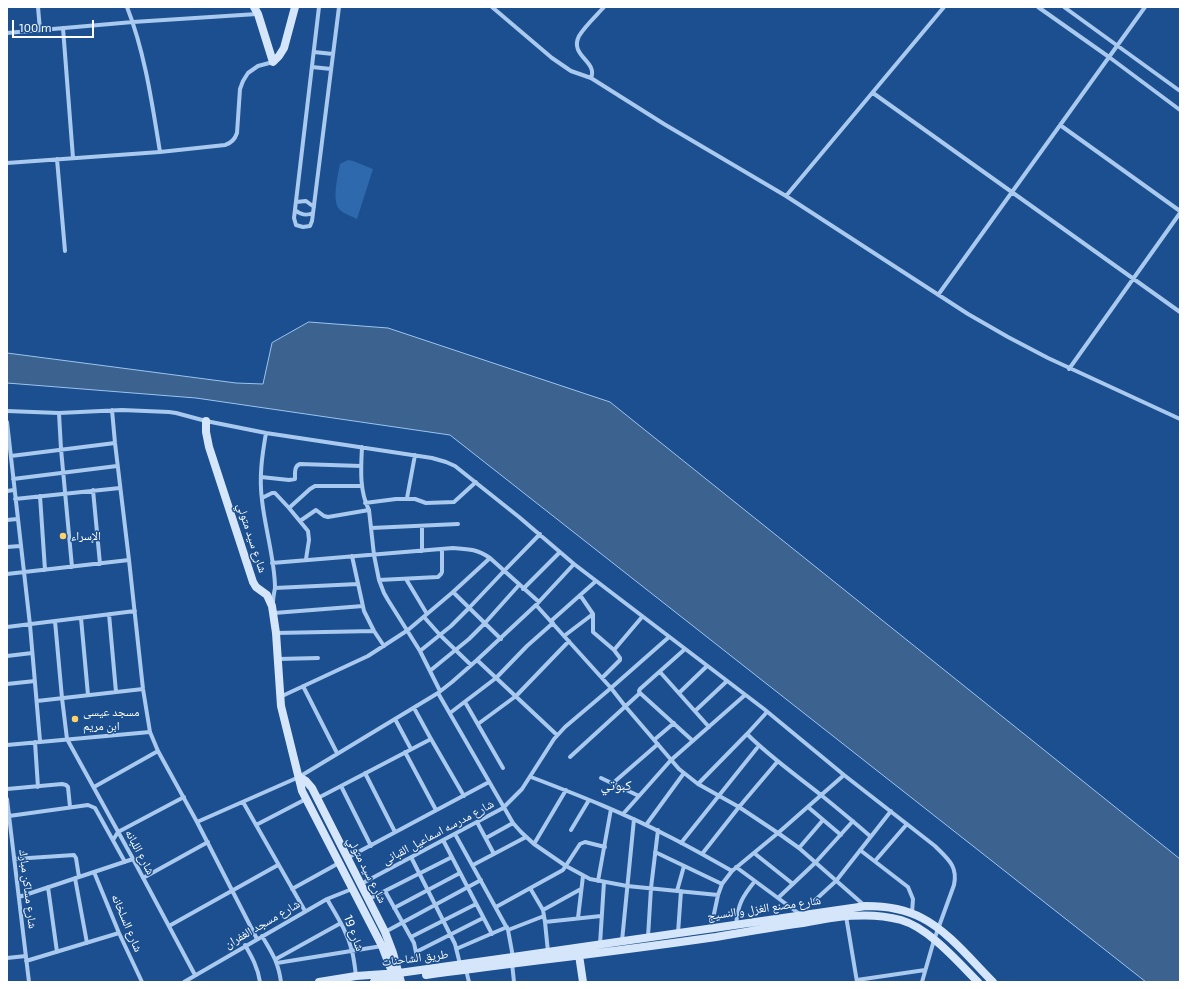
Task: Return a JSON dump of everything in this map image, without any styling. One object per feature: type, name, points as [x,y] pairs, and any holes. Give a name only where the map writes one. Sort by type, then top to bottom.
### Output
[{"type":"main road","points":[[256,11],[273,62],[284,48],[295,7]]},
{"type":"main road","name":"شارع سيد متولي","points":[[206,421],[208,442],[253,582],[256,587],[267,595],[273,610],[280,697],[293,758],[301,787],[397,978]]},
{"type":"main road","name":"شارع سيد متولي","points":[[299,777],[309,784],[317,798],[385,932],[397,978]]},
{"type":"main road","name":"شارع مصنع الغزل و النسيج","points":[[513,960],[548,952],[600,944],[866,906],[883,907],[912,913],[924,919],[938,928],[993,982]]},
{"type":"main road","name":"شارع مصنع الغزل و النسيج","points":[[513,960],[579,955],[716,937],[846,916],[880,916],[901,920],[921,930],[949,952],[978,982]]},
{"type":"main road","points":[[579,955],[583,982]]},
{"type":"main road","name":"طريق الشاحنات","points":[[374,982],[463,966],[513,960]]},
{"type":"main road","name":"طريق الشاحنات","points":[[319,982],[356,976],[397,978]]},
{"type":"street","points":[[38,7],[40,30]]},
{"type":"street","points":[[127,7],[139,44],[160,152]]},
{"type":"street","points":[[319,7],[294,221],[296,225],[303,227],[307,227],[311,224],[313,213],[339,7]]},
{"type":"street","points":[[492,7],[552,58],[571,71],[591,78],[786,196],[938,295],[1008,337],[1069,369],[1180,419]]},
{"type":"street","points":[[591,78],[592,69],[578,50],[578,40],[582,32],[604,7]]},
{"type":"street","points":[[786,196],[944,7]]},
{"type":"street","points":[[1038,7],[1180,110]]},
{"type":"street","points":[[1064,7],[1118,45],[1180,92]]},
{"type":"street","points":[[938,295],[1145,7]]},
{"type":"street","points":[[7,33],[256,11]]},
{"type":"street","points":[[63,28],[73,158]]},
{"type":"street","points":[[314,52],[333,54]]},
{"type":"street","points":[[7,163],[160,152],[230,144],[235,139],[237,133],[240,89],[243,81],[248,73],[258,66],[273,62]]},
{"type":"street","points":[[312,66],[331,69]]},
{"type":"street","points":[[872,93],[1180,312]]},
{"type":"street","points":[[1060,125],[1180,212],[1069,369]]},
{"type":"street","points":[[57,160],[65,251]]},
{"type":"street","points":[[296,202],[306,201],[314,206]]},
{"type":"street","points":[[295,210],[302,214],[308,215],[313,213]]},
{"type":"street","points":[[112,410],[114,443],[143,689],[150,732],[158,751],[208,842],[256,939]]},
{"type":"street","points":[[7,411],[58,413],[131,410],[169,412],[266,433],[415,455],[440,460],[451,464],[476,482],[540,534],[574,564],[767,712],[844,775],[935,846],[954,868],[955,879],[934,940],[922,982]]},
{"type":"street","points":[[58,413],[72,567]]},
{"type":"street","points":[[7,422],[11,456],[9,466],[13,479],[30,625],[40,742]]},
{"type":"street","points":[[266,433],[261,477],[262,498],[275,588],[273,610],[363,606]]},
{"type":"street","points":[[11,456],[114,443]]},
{"type":"street","points":[[362,447],[362,486],[365,503],[369,510],[374,555],[379,580],[388,600],[408,630],[431,670],[439,692],[450,713],[503,808],[513,823],[534,844],[583,876],[598,881],[627,886],[718,895]]},
{"type":"street","points":[[407,498],[415,455]]},
{"type":"street","points":[[261,477],[295,479],[295,467],[298,464],[361,466]]},
{"type":"street","points":[[13,479],[117,466]]},
{"type":"street","points":[[365,503],[407,498],[426,503],[454,502],[476,482]]},
{"type":"street","points":[[289,508],[310,488],[315,486],[362,486]]},
{"type":"street","points":[[15,499],[120,488]]},
{"type":"street","points":[[7,492],[14,490]]},
{"type":"street","points":[[93,490],[100,564]]},
{"type":"street","points":[[262,498],[274,493],[306,528],[309,534],[306,560]]},
{"type":"street","points":[[40,496],[45,570]]},
{"type":"street","points":[[300,521],[316,510],[328,517],[369,510]]},
{"type":"street","points":[[7,520],[17,519]]},
{"type":"street","points":[[371,528],[422,527],[458,524]]},
{"type":"street","points":[[422,527],[422,551]]},
{"type":"street","points":[[420,651],[469,608],[540,534]]},
{"type":"street","points":[[7,547],[20,546]]},
{"type":"street","points":[[272,562],[453,548],[474,550],[482,553],[490,558],[537,604],[611,688],[671,760],[684,773],[698,784],[739,807],[778,833],[798,848],[866,906]]},
{"type":"street","points":[[379,580],[436,578],[440,576],[442,572],[442,549]]},
{"type":"street","points":[[523,589],[560,552]]},
{"type":"street","points":[[352,556],[363,606],[374,631],[384,646]]},
{"type":"street","points":[[280,697],[368,656],[384,646],[426,616],[490,558]]},
{"type":"street","points":[[7,574],[129,560]]},
{"type":"street","points":[[197,822],[299,777],[439,692],[501,639],[537,604],[574,564]]},
{"type":"street","points":[[406,579],[426,616],[440,635],[471,665]]},
{"type":"street","points":[[450,713],[496,678],[527,646],[596,581]]},
{"type":"street","points":[[275,588],[358,584]]},
{"type":"street","points":[[431,670],[469,639],[519,585]]},
{"type":"street","points":[[454,592],[501,639]]},
{"type":"street","points":[[580,595],[593,614],[594,632],[620,657],[620,660],[602,678]]},
{"type":"street","points":[[7,627],[134,611]]},
{"type":"street","points":[[109,614],[116,692]]},
{"type":"street","points":[[564,636],[593,614]]},
{"type":"street","points":[[614,650],[642,617]]},
{"type":"street","points":[[81,618],[88,695]]},
{"type":"street","points":[[55,621],[67,739]]},
{"type":"street","points":[[276,633],[374,631]]},
{"type":"street","name":"شارع مدرسه اسماعيل القبانى","points":[[361,884],[503,808],[522,789],[557,736],[565,727],[669,637]]},
{"type":"street","points":[[478,724],[516,696],[569,641]]},
{"type":"street","points":[[570,757],[640,693],[640,689],[685,649]]},
{"type":"street","points":[[7,656],[32,652]]},
{"type":"street","points":[[278,660],[318,658]]},
{"type":"street","points":[[477,660],[557,736]]},
{"type":"street","points":[[679,693],[707,666]]},
{"type":"street","points":[[660,672],[710,726]]},
{"type":"street","points":[[7,684],[35,681]]},
{"type":"street","points":[[695,710],[727,681]]},
{"type":"street","points":[[304,686],[337,754]]},
{"type":"street","points":[[37,701],[143,689]]},
{"type":"street","points":[[640,693],[693,741]]},
{"type":"street","points":[[623,814],[671,760],[745,695]]},
{"type":"street","points":[[465,702],[503,768]]},
{"type":"street","points":[[414,708],[464,796]]},
{"type":"street","points":[[698,784],[767,712]]},
{"type":"street","points":[[395,719],[411,749]]},
{"type":"street","points":[[654,740],[674,723]]},
{"type":"street","points":[[7,745],[150,732]]},
{"type":"street","points":[[747,734],[759,746],[870,836]]},
{"type":"street","name":"شارع اللبانه","points":[[67,739],[195,975]]},
{"type":"street","points":[[317,798],[431,739]]},
{"type":"street","points":[[35,742],[38,787]]},
{"type":"street","points":[[613,784],[658,744]]},
{"type":"street","points":[[681,843],[757,748]]},
{"type":"street","points":[[94,787],[158,751]]},
{"type":"street","points":[[405,752],[436,810]]},
{"type":"street","points":[[702,854],[778,761]]},
{"type":"street","points":[[365,773],[395,832]]},
{"type":"street","points":[[646,825],[684,773]]},
{"type":"street","points":[[711,928],[718,895],[722,884],[734,869],[778,833],[844,775]]},
{"type":"street","points":[[531,777],[566,790],[658,830],[702,854],[734,869],[802,915]]},
{"type":"street","points":[[601,778],[639,796]]},
{"type":"street","points":[[347,858],[489,782]]},
{"type":"street","points":[[7,789],[62,784],[66,785],[68,787],[70,807]]},
{"type":"street","points":[[341,786],[370,846]]},
{"type":"street","points":[[534,844],[566,790]]},
{"type":"street","points":[[113,840],[118,832],[184,797]]},
{"type":"street","name":"شارع مساكن مبارك","points":[[7,798],[9,835],[14,859],[29,982]]},
{"type":"street","points":[[256,825],[306,799]]},
{"type":"street","points":[[571,830],[589,800]]},
{"type":"street","points":[[243,802],[304,911]]},
{"type":"street","points":[[9,816],[88,805],[95,808],[125,862]]},
{"type":"street","points":[[808,807],[841,835]]},
{"type":"street","points":[[598,881],[611,809]]},
{"type":"street","points":[[813,902],[836,881],[891,811]]},
{"type":"street","points":[[622,941],[634,819]]},
{"type":"street","points":[[798,848],[823,820]]},
{"type":"street","points":[[778,898],[815,863],[853,821]]},
{"type":"street","points":[[477,822],[494,854]]},
{"type":"street","points":[[486,838],[513,823]]},
{"type":"street","points":[[875,861],[907,824]]},
{"type":"street","points":[[648,937],[651,888],[658,830]]},
{"type":"street","points":[[455,834],[508,929],[513,960],[514,982]]},
{"type":"street","points":[[473,865],[526,837]]},
{"type":"street","points":[[443,840],[492,934]]},
{"type":"street","points":[[143,878],[208,842]]},
{"type":"street","points":[[496,907],[559,872],[566,866],[580,844],[585,842],[604,847]]},
{"type":"street","points":[[860,850],[908,887],[913,899],[912,913]]},
{"type":"street","points":[[655,852],[722,884]]},
{"type":"street","points":[[754,853],[793,884]]},
{"type":"street","points":[[14,859],[74,855],[76,858],[77,878],[87,943]]},
{"type":"street","points":[[411,857],[450,935],[469,982]]},
{"type":"street","points":[[368,900],[452,857]]},
{"type":"street","points":[[19,897],[133,859]]},
{"type":"street","points":[[292,889],[339,863]]},
{"type":"street","points":[[169,926],[278,864]]},
{"type":"street","points":[[678,933],[679,891],[684,866]]},
{"type":"street","name":"شارع السلخانه","points":[[94,872],[119,933],[142,982]]},
{"type":"street","points":[[394,908],[460,873]]},
{"type":"street","points":[[578,918],[583,876]]},
{"type":"street","points":[[385,932],[481,880]]},
{"type":"street","points":[[600,944],[604,882]]},
{"type":"street","points":[[736,925],[739,905],[743,896],[755,882]]},
{"type":"street","points":[[48,887],[57,952]]},
{"type":"street","name":"شارع مسجد الغفران","points":[[184,982],[326,898],[352,888]]},
{"type":"street","points":[[530,888],[543,910],[548,952]]},
{"type":"street","points":[[543,910],[581,889]]},
{"type":"street","points":[[385,891],[410,937],[417,954],[483,918]]},
{"type":"street","name":"شارع 19","points":[[326,898],[341,923],[352,950],[356,976]]},
{"type":"street","points":[[410,937],[476,904]]},
{"type":"street","points":[[456,949],[492,934],[544,916]]},
{"type":"street","points":[[545,922],[601,916]]},
{"type":"street","points":[[846,916],[857,981],[925,970]]},
{"type":"street","points":[[276,961],[341,923]]},
{"type":"street","points":[[7,958],[26,959],[57,952],[119,933]]},
{"type":"street","points":[[262,936],[276,961],[281,982]]},
{"type":"street","points":[[245,945],[257,968],[260,982]]},
{"type":"street","points":[[276,961],[382,946]]},
{"type":"shaded area","points":[[348,160],[373,169],[357,219],[340,210],[336,201],[336,188],[340,164]]},
{"type":"shaded area","points":[[309,322],[388,328],[610,402],[1180,859],[1180,982],[1146,982],[450,435],[196,398],[7,383],[7,353],[236,383],[263,384],[272,343]]},
{"type":"place","name":"الإسراء","points":[[63,536]]},
{"type":"place","name":"مسجد عيسى ابن مريم","points":[[75,719]]},
{"type":"district","name":"كبوتي","points":[[616,785]]}]
